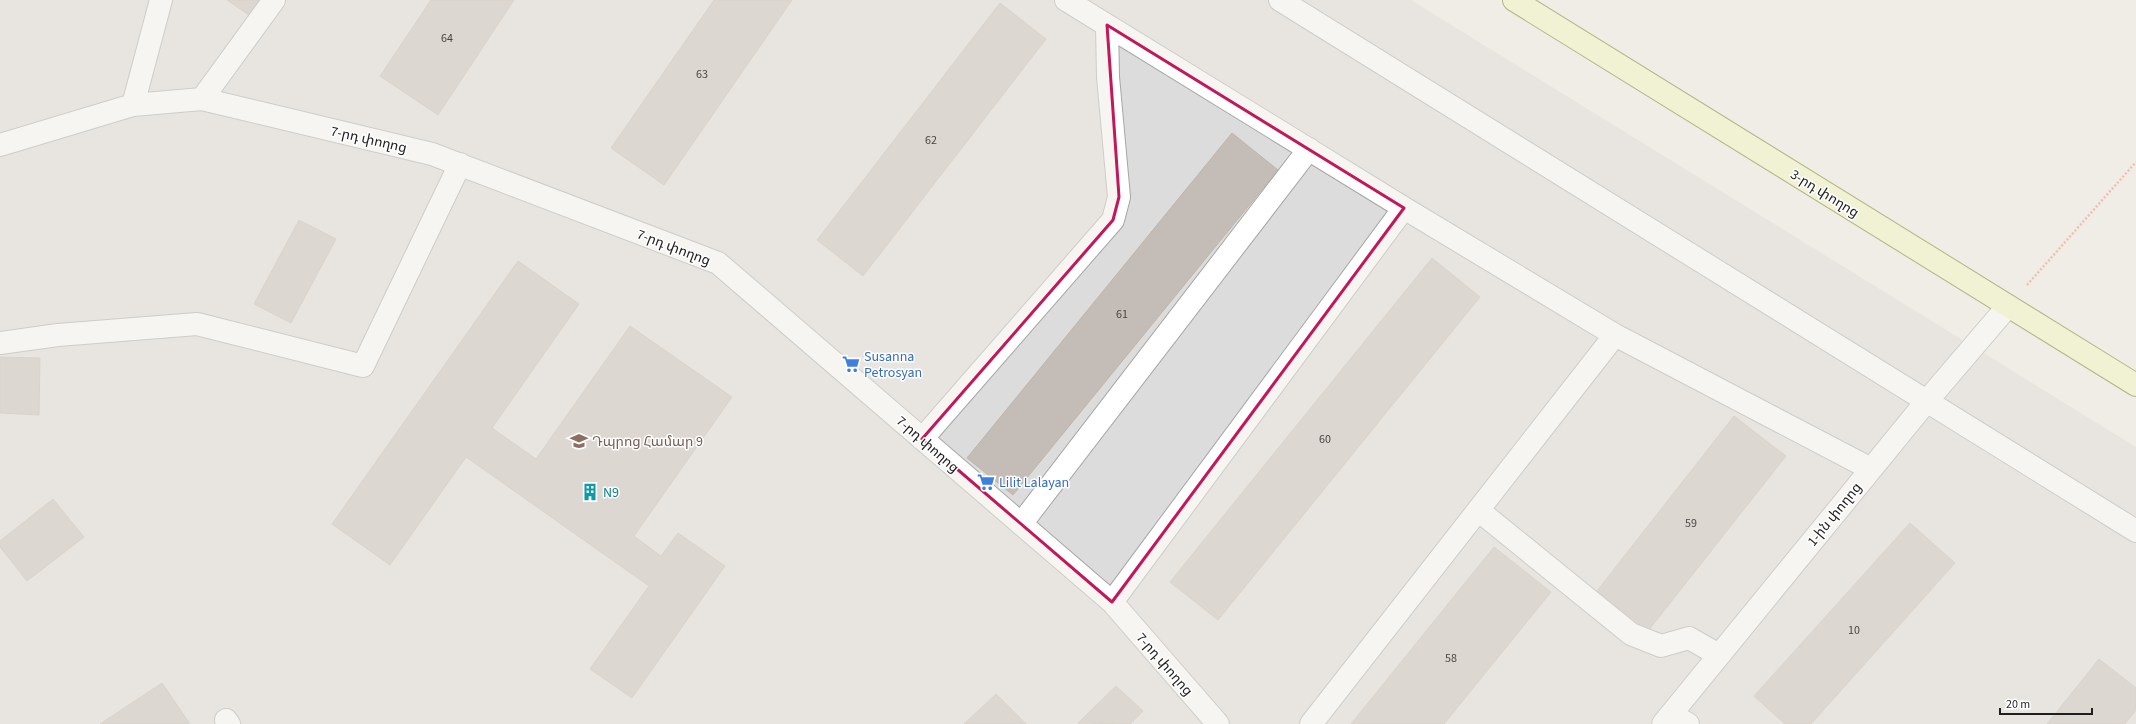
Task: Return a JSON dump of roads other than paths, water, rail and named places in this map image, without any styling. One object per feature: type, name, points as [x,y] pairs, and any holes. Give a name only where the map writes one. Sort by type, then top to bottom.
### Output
[{"type":"street","points":[[133,105],[161,0]]},
{"type":"street","points":[[202,99],[274,0]]},
{"type":"street","points":[[1066,0],[1404,208],[1615,334],[1871,469]]},
{"type":"street","points":[[1280,0],[2136,531]]},
{"type":"street","name":"3-րդ փողոց","points":[[1514,0],[2136,385]]},
{"type":"street","points":[[922,439],[1113,220],[1119,196],[1108,77],[1106,25]]},
{"type":"street","name":"7-րդ փողոց","points":[[0,145],[133,105],[202,99],[432,154],[718,264],[1112,602],[1218,724]]},
{"type":"street","points":[[1021,524],[1309,150]]},
{"type":"street","points":[[0,343],[58,334],[197,324],[363,366],[460,164]]},
{"type":"street","points":[[1112,602],[1404,208]]},
{"type":"street","name":"1-ին փողոց","points":[[1674,721],[1719,656],[1926,402],[2008,306]]},
{"type":"street","points":[[1311,724],[1615,334]]},
{"type":"street","points":[[1478,510],[1631,634],[1661,646],[1689,638],[1719,656]]},
{"type":"place","name":"Susanna Petrosyan","points":[[851,364]]},
{"type":"place","name":"Դպրոց Համար 9","points":[[579,441]]},
{"type":"place","name":"Lilit Lalayan","points":[[986,482]]},
{"type":"place","name":"N9","points":[[590,492]]}]
